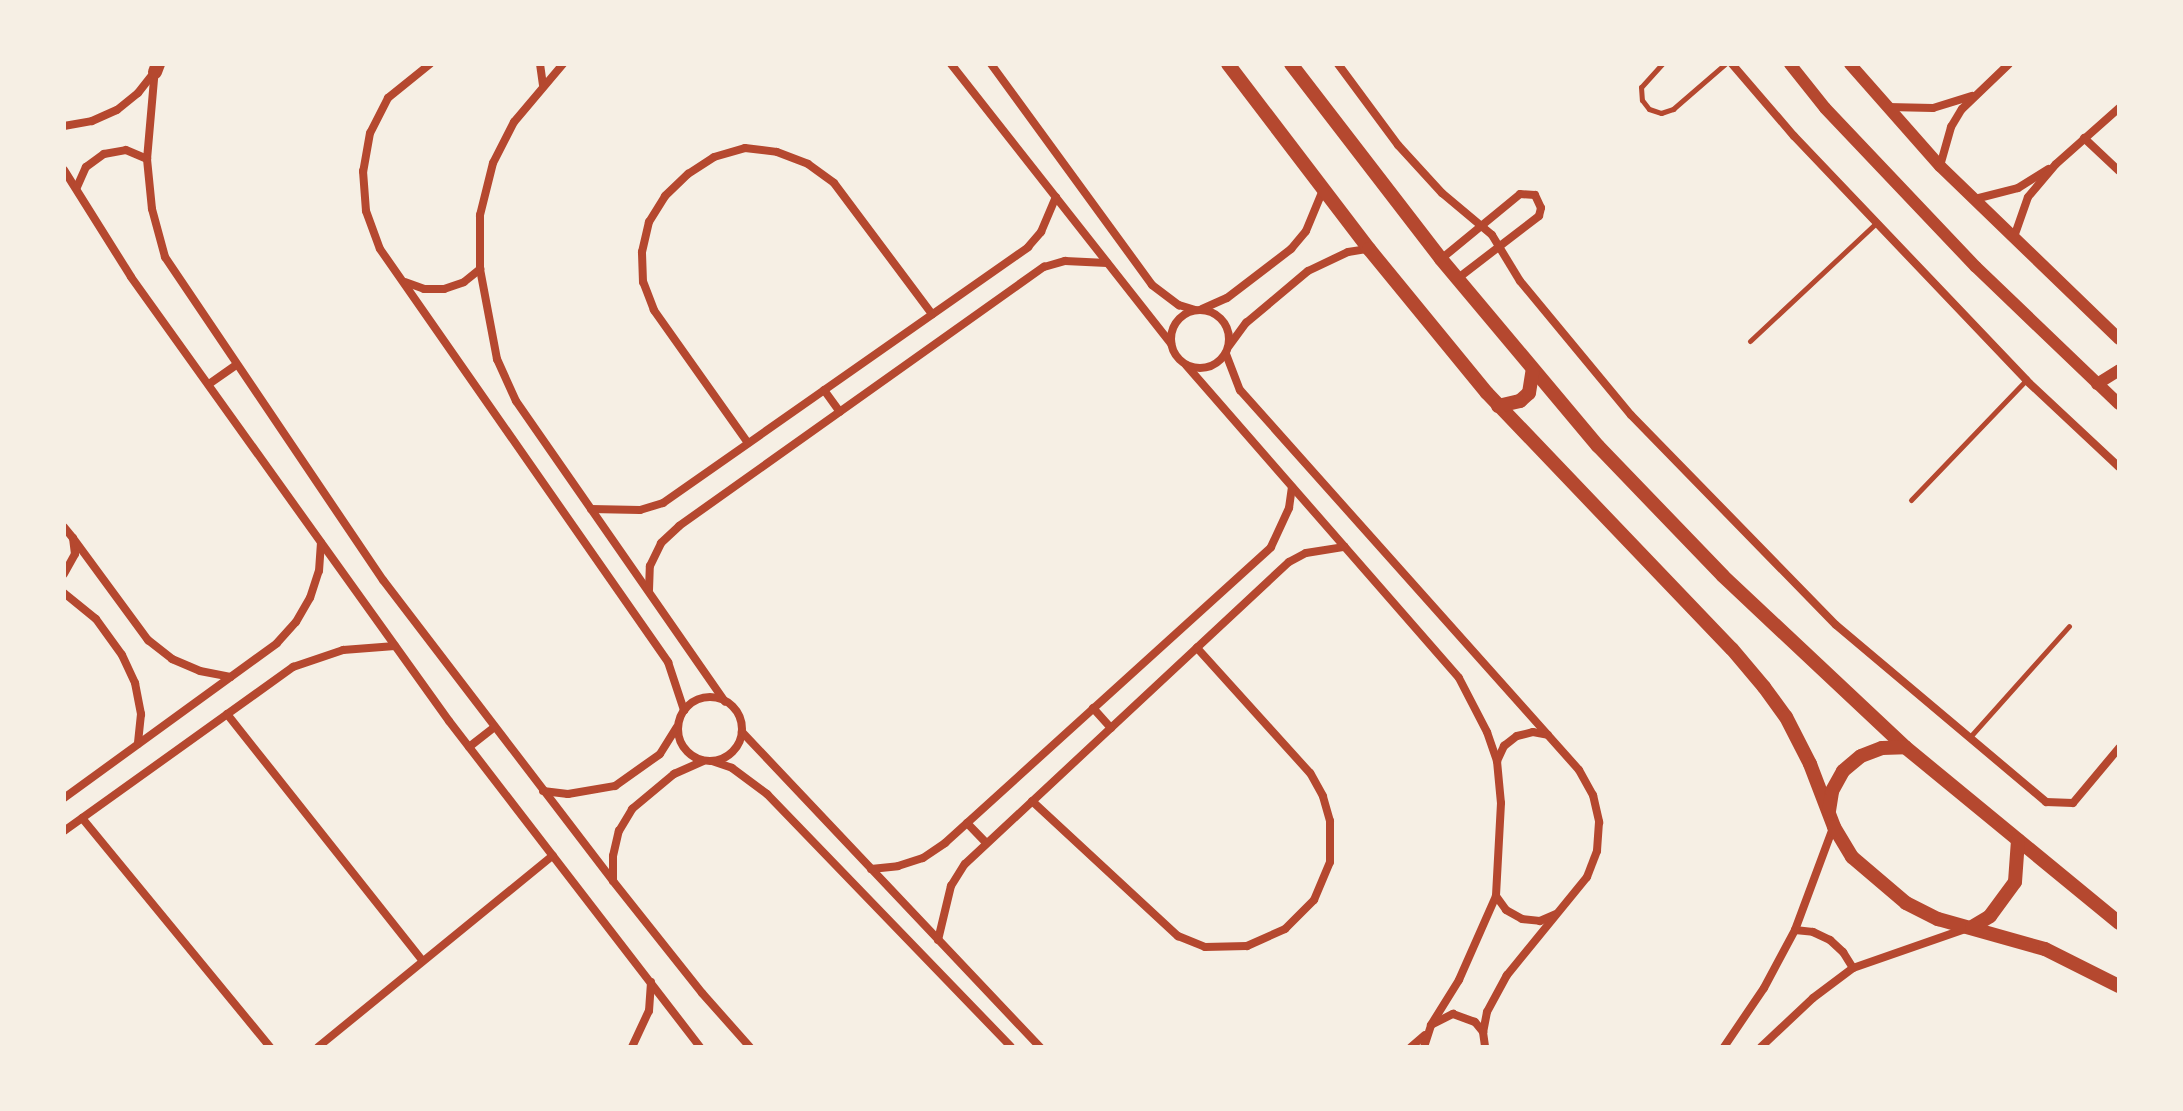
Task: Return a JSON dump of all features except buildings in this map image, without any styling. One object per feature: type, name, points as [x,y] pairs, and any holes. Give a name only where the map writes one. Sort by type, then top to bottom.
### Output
[{"type":"main road","points":[[1228,64],[1369,249],[1498,406],[1732,649],[1764,687],[1796,736],[1831,820],[1852,857],[1906,903],[1938,919],[2045,949],[2119,986]]},
{"type":"main road","points":[[1291,64],[1457,279],[1598,446],[1723,576],[1905,747],[2119,922]]},
{"type":"main road","points":[[1498,406],[1509,406],[1529,393],[1533,369]]},
{"type":"main road","points":[[1831,820],[1832,791],[1843,771],[1861,756],[1882,748],[1905,747]]},
{"type":"main road","points":[[1972,927],[1997,908],[2015,882],[2018,840]]},
{"type":"street","points":[[430,64],[388,98],[370,133],[363,171],[366,211],[380,249],[668,662],[684,710],[678,727],[660,754],[615,786],[592,793],[543,791]]},
{"type":"street","points":[[540,64],[543,85]]},
{"type":"street","points":[[563,64],[514,122],[493,163],[480,215],[480,269],[497,359],[516,401],[725,702],[738,715],[742,732],[1040,1047]]},
{"type":"street","points":[[951,64],[1171,344],[1176,356],[1459,678],[1475,704],[1497,761],[1501,849],[1496,896],[1459,980],[1425,1034],[1411,1047]]},
{"type":"street","points":[[991,64],[1152,285],[1179,305],[1214,313],[1224,322],[1229,334],[1227,350],[1240,390],[1579,770],[1593,795],[1599,822],[1597,851],[1587,877],[1496,993],[1483,1032],[1486,1046]]},
{"type":"street","points":[[1338,64],[1398,145],[1442,193],[1483,224],[1520,281],[1631,415],[1836,625],[2046,802],[2055,805],[2073,803],[2119,748]]},
{"type":"street","points":[[1732,64],[2026,380],[2119,467]]},
{"type":"street","points":[[1790,64],[1825,108],[1900,189],[2119,404]]},
{"type":"street","points":[[1850,64],[1940,166],[2119,339]]},
{"type":"street","points":[[1940,166],[1951,127],[1976,94],[2009,64]]},
{"type":"street","points":[[64,126],[92,121],[117,110],[138,93],[156,67]]},
{"type":"street","points":[[156,67],[147,159],[152,209],[165,257],[235,366],[383,580],[493,728],[613,881],[702,993],[750,1047]]},
{"type":"street","points":[[1887,107],[1933,108],[1976,94]]},
{"type":"street","points":[[2014,237],[2028,197],[2056,164],[2119,108]]},
{"type":"street","points":[[2084,138],[2119,171]]},
{"type":"street","points":[[748,443],[654,310],[643,282],[642,252],[649,222],[665,196],[688,174],[714,157],[745,148],[777,152],[808,164],[834,183],[932,314]]},
{"type":"street","points":[[77,187],[86,167],[104,154],[126,150],[147,159]]},
{"type":"street","points":[[1975,199],[2018,188],[2056,164]]},
{"type":"street","points":[[64,170],[131,277],[395,646],[700,1047]]},
{"type":"street","points":[[1171,344],[1176,322],[1227,298],[1291,249],[1306,231],[1323,190]]},
{"type":"street","points":[[1441,259],[1520,194],[1535,195],[1540,201],[1539,216],[1457,279]]},
{"type":"street","points":[[591,509],[640,510],[663,503],[1028,247],[1041,232],[1056,197]]},
{"type":"street","points":[[1186,365],[1208,367],[1227,350],[1246,323],[1308,271],[1348,252],[1369,249]]},
{"type":"street","points":[[649,591],[650,566],[661,543],[679,526],[1044,267],[1065,261],[1107,263]]},
{"type":"street","points":[[405,282],[424,289],[444,289],[464,282],[480,269]]},
{"type":"street","points":[[209,384],[235,366]]},
{"type":"street","points":[[2097,384],[2119,370]]},
{"type":"street","points":[[824,390],[840,412]]},
{"type":"street","points":[[871,869],[898,866],[923,858],[967,823],[1271,547],[1289,508],[1292,487]]},
{"type":"street","points":[[67,530],[148,640],[186,665],[230,677]]},
{"type":"street","points":[[64,574],[75,554],[67,530]]},
{"type":"street","points":[[64,798],[277,643],[296,622],[310,598],[319,571],[322,543]]},
{"type":"street","points":[[938,940],[951,886],[965,864],[986,843],[1289,562],[1306,553],[1345,547]]},
{"type":"street","points":[[64,593],[96,619],[122,655],[135,683],[141,714],[138,745]]},
{"type":"street","points":[[64,831],[293,667],[317,657],[369,646],[395,646]]},
{"type":"street","points":[[1032,801],[1178,936],[1205,947],[1247,946],[1285,929],[1314,900],[1330,862],[1330,821],[1323,796],[1310,773],[1197,648]]},
{"type":"street","points":[[684,710],[703,698],[725,702]]},
{"type":"street","points":[[1093,708],[1111,728]]},
{"type":"street","points":[[227,714],[423,961]]},
{"type":"street","points":[[678,727],[684,748],[707,761],[732,768],[767,794],[1011,1047]]},
{"type":"street","points":[[469,747],[493,728]]},
{"type":"street","points":[[613,881],[616,843],[632,809],[674,774],[732,752],[742,732]]},
{"type":"street","points":[[1497,761],[1504,746],[1517,736],[1533,732],[1549,736]]},
{"type":"street","points":[[82,818],[270,1047]]},
{"type":"street","points":[[1714,1047],[1726,1045],[1764,988],[1795,930],[1831,820]]},
{"type":"street","points":[[967,823],[986,843]]},
{"type":"street","points":[[318,1047],[553,855]]},
{"type":"street","points":[[1496,896],[1506,910],[1522,919],[1540,921],[1557,914]]},
{"type":"street","points":[[1761,1047],[1813,998],[1853,968],[1972,927]]},
{"type":"street","points":[[1795,930],[1813,932],[1830,940],[1843,952],[1853,968]]},
{"type":"street","points":[[632,1047],[649,1011],[651,981]]},
{"type":"street","points":[[1431,1025],[1441,1017],[1465,1016],[1483,1032]]},
{"type":"street","points":[[1424,1047],[1425,1034]]},
{"type":"lane","points":[[1662,64],[1641,87],[1642,100],[1649,109],[1661,113],[1673,109],[1725,64]]},
{"type":"lane","points":[[1750,341],[1877,222]]},
{"type":"lane","points":[[1911,500],[2026,380]]},
{"type":"lane","points":[[1969,738],[2069,626]]}]
